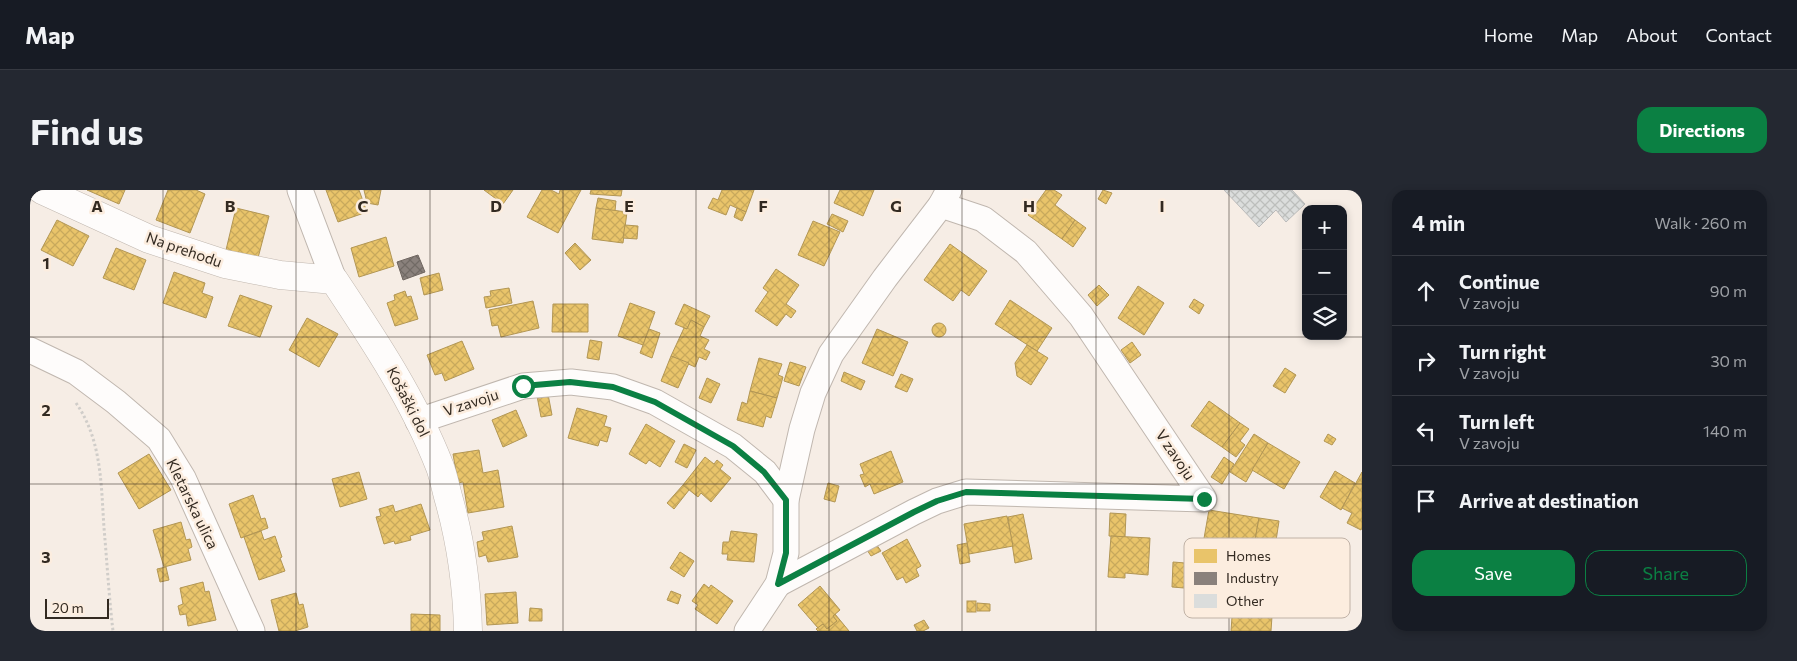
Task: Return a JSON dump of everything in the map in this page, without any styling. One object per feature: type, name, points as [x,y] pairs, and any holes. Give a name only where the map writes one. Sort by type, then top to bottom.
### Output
[{"type":"street","name":"Na prehodu","points":[[42,190],[149,239],[225,264],[280,275],[334,280]]},
{"type":"street","name":"Košaški dol","points":[[300,190],[334,280],[382,352],[402,386],[440,468],[457,528],[467,592],[468,631]]},
{"type":"street","name":"V zavoju","points":[[747,631],[778,584],[786,553],[786,500],[802,429],[813,393],[831,354],[945,197],[983,219],[1026,252],[1080,316],[1204,499],[966,492],[937,501],[914,512],[778,584]]},
{"type":"street","name":"Kletarska ulica","points":[[30,350],[76,372],[116,402],[159,439],[183,478],[252,631]]},
{"type":"street","name":"V zavoju","points":[[418,420],[523,386],[570,382],[613,387],[655,402],[733,446],[764,472],[786,500]]},
{"type":"path","points":[[75,401],[85,416],[94,437],[100,465],[113,631]]},
{"type":"building: Homes","points":[[87,190],[125,190],[119,204]]},
{"type":"building: Homes","points":[[168,190],[196,190],[205,194],[190,233],[156,220]]},
{"type":"building: Homes","points":[[326,190],[359,190],[367,212],[338,222]]},
{"type":"building: Homes","points":[[364,190],[381,190],[378,205],[367,203]]},
{"type":"building: Homes","points":[[484,190],[513,190],[503,204]]},
{"type":"building: Homes","points":[[542,190],[551,190],[559,194],[560,190],[581,190],[558,233],[527,217]]},
{"type":"building: Homes","points":[[591,190],[622,190],[621,196],[590,194]]},
{"type":"building: Homes","points":[[722,190],[754,190],[746,212],[730,205],[726,215],[708,208],[713,198],[718,200]]},
{"type":"building: Homes","points":[[840,190],[874,190],[863,216],[834,203]]},
{"type":"building: Homes","points":[[1046,190],[1054,190],[1062,195],[1055,205],[1075,220],[1062,239],[1028,215]]},
{"type":"building: Homes","points":[[1103,190],[1112,193],[1106,204],[1098,199]]},
{"type":"building: Homes","points":[[598,198],[616,201],[615,211],[596,208]]},
{"type":"building: Homes","points":[[236,208],[269,216],[258,258],[226,250]]},
{"type":"building: Homes","points":[[596,208],[627,212],[623,243],[592,239]]},
{"type":"building: Homes","points":[[737,208],[746,212],[742,221],[734,217]]},
{"type":"building: Homes","points":[[832,214],[848,221],[843,232],[827,224]]},
{"type":"building: Homes","points":[[57,220],[89,236],[73,266],[41,250]]},
{"type":"building: Homes","points":[[1075,220],[1086,228],[1073,247],[1062,239]]},
{"type":"building: Homes","points":[[813,221],[840,232],[824,266],[798,255]]},
{"type":"building: Homes","points":[[625,225],[638,226],[637,239],[623,238]]},
{"type":"building: Homes","points":[[386,237],[394,266],[359,277],[351,248]]},
{"type":"building: Homes","points":[[575,243],[591,260],[580,270],[565,253]]},
{"type":"building: Homes","points":[[950,244],[987,271],[969,296],[961,290],[953,301],[924,280]]},
{"type":"building: Homes","points":[[116,248],[146,260],[134,290],[103,278]]},
{"type":"building: Homes","points":[[776,269],[799,285],[786,304],[796,311],[791,318],[786,314],[777,326],[755,311],[768,292],[763,288]]},
{"type":"building: Homes","points":[[174,272],[205,283],[202,293],[213,297],[206,318],[163,303]]},
{"type":"building: Homes","points":[[439,273],[443,290],[424,295],[420,278]]},
{"type":"building: Homes","points":[[1099,285],[1109,295],[1097,306],[1088,295]]},
{"type":"building: Homes","points":[[1138,286],[1164,303],[1144,335],[1118,318]]},
{"type":"building: Homes","points":[[509,288],[512,303],[486,308],[484,297],[491,296],[490,291]]},
{"type":"building: Homes","points":[[405,291],[407,297],[411,296],[418,319],[395,326],[387,303],[395,300],[394,295]]},
{"type":"building: Homes","points":[[240,295],[272,306],[260,337],[228,326]]},
{"type":"building: Homes","points":[[1194,299],[1204,305],[1199,314],[1189,307]]},
{"type":"building: Homes","points":[[1010,300],[1052,328],[1037,351],[995,324]]},
{"type":"building: Homes","points":[[533,301],[539,328],[501,337],[498,325],[492,326],[489,310]]},
{"type":"building: Homes","points":[[630,303],[655,312],[643,345],[618,336]]},
{"type":"building: Homes","points":[[553,304],[588,304],[588,332],[552,332]]},
{"type":"building: Homes","points":[[684,304],[710,316],[704,327],[691,320],[687,329],[675,324]]},
{"type":"building: Homes","points":[[307,318],[338,334],[319,367],[289,350]]},
{"type":"building: Homes","points":[[691,320],[704,327],[700,336],[709,340],[704,349],[710,352],[706,360],[699,357],[695,367],[671,356],[684,328],[687,329]]},
{"type":"building: Homes","points":[[939,323],[944,325],[946,330],[944,335],[939,337],[934,335],[932,330],[934,325]]},
{"type":"building: Homes","points":[[649,329],[660,333],[652,358],[640,353]]},
{"type":"building: Homes","points":[[877,329],[908,342],[893,376],[862,363]]},
{"type":"building: Homes","points":[[590,340],[602,342],[599,360],[587,358]]},
{"type":"building: Homes","points":[[462,341],[474,369],[445,381],[442,373],[435,375],[427,355]]},
{"type":"building: Homes","points":[[1132,342],[1141,355],[1130,363],[1121,350]]},
{"type":"building: Homes","points":[[1027,345],[1048,358],[1031,385],[1017,376],[1015,363]]},
{"type":"building: Homes","points":[[671,356],[689,363],[678,388],[661,381]]},
{"type":"building: Homes","points":[[759,358],[782,364],[778,375],[783,377],[777,398],[750,391]]},
{"type":"building: Homes","points":[[790,362],[806,367],[799,386],[784,381]]},
{"type":"building: Homes","points":[[1285,368],[1296,375],[1285,393],[1273,386]]},
{"type":"building: Homes","points":[[844,372],[865,381],[861,390],[841,381]]},
{"type":"building: Homes","points":[[901,374],[913,379],[907,392],[895,387]]},
{"type":"building: Homes","points":[[707,378],[720,384],[711,403],[699,398]]},
{"type":"building: Homes","points":[[750,391],[777,398],[771,418],[766,416],[763,427],[737,420],[742,402],[747,404]]},
{"type":"building: Homes","points":[[548,394],[552,415],[541,417],[537,396]]},
{"type":"building: Homes","points":[[1209,401],[1240,423],[1222,447],[1191,426]]},
{"type":"building: Homes","points":[[577,408],[607,416],[604,426],[611,428],[607,442],[600,440],[598,446],[568,438]]},
{"type":"building: Homes","points":[[516,410],[527,436],[503,447],[492,420]]},
{"type":"building: Homes","points":[[1240,423],[1249,429],[1240,441],[1245,445],[1236,457],[1222,447]]},
{"type":"building: Homes","points":[[646,424],[675,441],[660,467],[649,460],[646,464],[629,454]]},
{"type":"building: Homes","points":[[1254,434],[1268,443],[1246,482],[1230,472]]},
{"type":"building: Homes","points":[[1328,434],[1336,439],[1332,445],[1324,441]]},
{"type":"building: Homes","points":[[1268,443],[1300,462],[1284,489],[1252,470]]},
{"type":"building: Homes","points":[[684,444],[696,450],[687,468],[675,462]]},
{"type":"building: Homes","points":[[479,450],[483,473],[498,470],[504,507],[468,513],[463,482],[458,483],[453,454]]},
{"type":"building: Homes","points":[[891,451],[903,482],[874,494],[870,484],[865,487],[860,475],[864,474],[860,464]]},
{"type":"building: Homes","points":[[149,454],[171,490],[139,509],[118,473]]},
{"type":"building: Homes","points":[[705,457],[714,464],[717,460],[723,465],[720,469],[731,478],[711,502],[701,493],[698,497],[683,485]]},
{"type":"building: Homes","points":[[1224,457],[1234,464],[1222,484],[1211,477]]},
{"type":"building: Homes","points":[[1335,471],[1355,483],[1341,510],[1320,497]]},
{"type":"building: Homes","points":[[359,472],[367,499],[340,507],[332,479]]},
{"type":"building: Homes","points":[[1362,472],[1361,530],[1347,523],[1352,513],[1342,508]]},
{"type":"building: Homes","points":[[828,483],[839,486],[835,502],[824,499]]},
{"type":"building: Homes","points":[[683,485],[689,490],[674,509],[667,503]]},
{"type":"building: Homes","points":[[253,495],[261,519],[265,518],[268,528],[241,538],[229,504]]},
{"type":"building: Homes","points":[[421,504],[430,530],[410,536],[411,540],[395,544],[394,541],[384,544],[376,517],[381,516],[379,509],[393,505],[395,512]]},
{"type":"building: Homes","points":[[1209,510],[1259,518],[1255,538],[1204,538]]},
{"type":"building: Homes","points":[[1110,513],[1126,514],[1125,537],[1109,536]]},
{"type":"building: Homes","points":[[1023,514],[1032,559],[1015,563],[1008,517]]},
{"type":"building: Homes","points":[[1007,516],[1013,546],[969,554],[964,524]]},
{"type":"building: Homes","points":[[1259,518],[1279,521],[1276,538],[1255,538]]},
{"type":"building: Homes","points":[[181,522],[186,540],[190,539],[192,547],[188,549],[191,560],[164,567],[153,530]]},
{"type":"building: Homes","points":[[512,526],[518,557],[488,562],[486,555],[479,557],[477,542],[484,540],[482,532]]},
{"type":"building: Homes","points":[[261,531],[264,540],[275,536],[285,571],[259,580],[244,537]]},
{"type":"building: Homes","points":[[731,531],[757,534],[754,562],[727,560],[728,554],[722,554],[723,542],[729,542]]},
{"type":"building: Homes","points":[[1111,536],[1150,538],[1148,575],[1125,573],[1125,578],[1108,577]]},
{"type":"building: Homes","points":[[907,539],[921,566],[916,569],[919,576],[906,583],[903,577],[897,580],[882,553]]},
{"type":"building: Homes","points":[[967,543],[970,562],[960,564],[957,545]]},
{"type":"building: Homes","points":[[876,544],[881,551],[871,556],[867,550]]},
{"type":"building: Homes","points":[[680,552],[694,561],[684,577],[670,568]]},
{"type":"building: Homes","points":[[1173,562],[1184,563],[1184,588],[1172,587]]},
{"type":"building: Homes","points":[[166,567],[169,580],[160,582],[157,569]]},
{"type":"building: Homes","points":[[203,582],[205,592],[209,591],[216,620],[188,626],[186,614],[180,615],[178,606],[183,604],[180,588]]},
{"type":"building: Homes","points":[[704,584],[709,588],[711,585],[733,601],[717,624],[695,609],[698,605],[692,601]]},
{"type":"building: Homes","points":[[820,586],[840,610],[833,616],[837,621],[827,629],[823,624],[818,628],[798,605]]},
{"type":"building: Homes","points":[[671,591],[681,595],[678,604],[667,600]]},
{"type":"building: Homes","points":[[516,592],[518,623],[487,625],[485,594]]},
{"type":"building: Homes","points":[[296,593],[299,605],[303,604],[308,627],[295,631],[279,631],[271,600]]},
{"type":"building: Homes","points":[[967,601],[976,601],[976,612],[967,612]]},
{"type":"building: Homes","points":[[977,603],[990,604],[990,611],[977,611]]},
{"type":"building: Homes","points":[[530,608],[542,609],[542,621],[529,621]]},
{"type":"building: Homes","points":[[411,614],[440,615],[440,631],[411,631]]},
{"type":"building: Homes","points":[[835,614],[849,631],[818,631],[816,629],[823,624],[827,629],[837,621],[833,616]]},
{"type":"building: Homes","points":[[1232,618],[1272,618],[1271,631],[1231,631]]},
{"type":"building: Homes","points":[[924,620],[929,628],[917,631],[914,625]]},
{"type":"building: Industry","points":[[418,255],[425,272],[403,280],[397,262]]},
{"type":"building: Other","points":[[1224,190],[1292,190],[1305,204],[1286,222],[1276,210],[1259,227]]},
{"type":"route","points":[[523,386],[570,382],[613,387],[655,402],[733,446],[764,472],[786,500],[786,553],[778,584],[914,512],[937,501],[966,492],[1204,499]]}]
